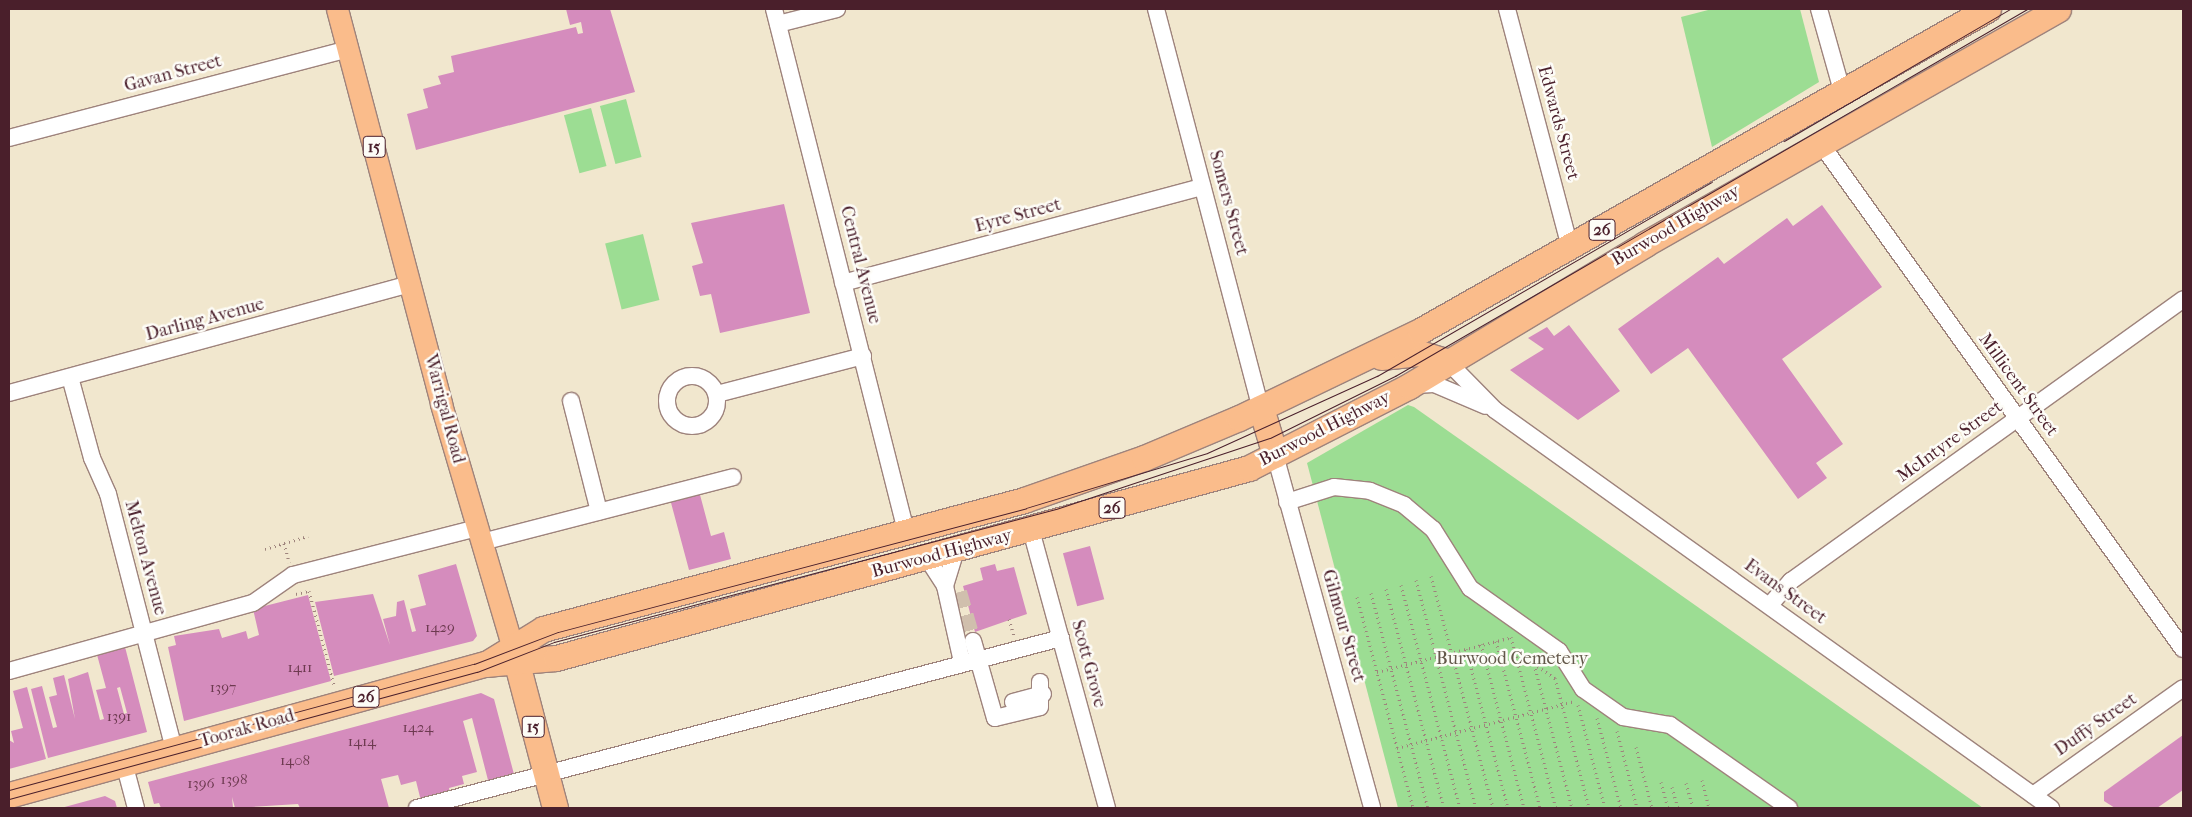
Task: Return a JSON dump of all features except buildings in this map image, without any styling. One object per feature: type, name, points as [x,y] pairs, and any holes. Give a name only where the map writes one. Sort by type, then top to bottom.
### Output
[{"type":"highway","name":"Burwood Highway","points":[[514,653],[570,620],[1024,500],[1144,458],[1261,408],[1359,362],[1570,248],[1988,9]]},
{"type":"highway","name":"Burwood Highway","points":[[514,653],[556,658],[1192,487],[1276,454],[1409,386],[1580,282],[2058,9]]},
{"type":"highway","points":[[1570,248],[1580,282]]},
{"type":"highway","points":[[1359,362],[1419,353],[1448,362]]},
{"type":"highway","points":[[1261,408],[1276,454]]},
{"type":"highway","points":[[1024,500],[1032,530]]},
{"type":"highway","points":[[906,531],[920,560]]},
{"type":"highway","name":"Toorak Road","points":[[9,795],[486,664],[514,653]]},
{"type":"highway","name":"Warrigal Road","points":[[514,653],[555,808]]},
{"type":"main road","name":"Warrigal Road","points":[[338,9],[411,284],[514,653]]},
{"type":"street","points":[[776,16],[837,9]]},
{"type":"street","name":"Somers Street","points":[[1156,9],[1261,408]]},
{"type":"street","name":"Edwards Street","points":[[1507,9],[1570,248]]},
{"type":"street","points":[[1819,9],[1842,91]]},
{"type":"street","name":"Central Avenue","points":[[776,16],[906,531]]},
{"type":"street","name":"Gavan Street","points":[[9,138],[348,48]]},
{"type":"street","name":"Millicent Street","points":[[1821,144],[2183,649]]},
{"type":"street","name":"Eyre Street","points":[[843,283],[1202,187]]},
{"type":"street","name":"Darling Avenue","points":[[9,393],[411,284]]},
{"type":"street","name":"McIntyre Street","points":[[1770,605],[1791,581],[2183,299]]},
{"type":"street","points":[[717,394],[863,356]]},
{"type":"street","name":"Evans Street","points":[[1448,362],[1495,410],[1770,605],[2051,808]]},
{"type":"street","name":"Melton Avenue","points":[[70,377],[92,458],[108,494],[174,750]]},
{"type":"street","name":"Evans Street","points":[[1409,386],[1434,384],[1495,410]]},
{"type":"street","points":[[571,401],[599,512]]},
{"type":"street","name":"Gilmour Street","points":[[1276,454],[1287,502],[1372,808]]},
{"type":"street","points":[[9,671],[253,603],[293,575],[599,512],[733,476]]},
{"type":"street","points":[[1287,502],[1334,487],[1390,496],[1433,529],[1470,588],[1564,656],[1577,684],[1611,709],[1630,720],[1670,725],[1789,808]]},
{"type":"street","name":"Scott Grove","points":[[1032,530],[1107,808]]},
{"type":"street","points":[[956,550],[952,588],[962,662]]},
{"type":"street","points":[[920,560],[952,588]]},
{"type":"street","points":[[417,808],[547,776],[962,662],[1061,638]]},
{"type":"street","points":[[973,641],[978,658],[1003,705]]},
{"type":"street","points":[[1041,688],[1040,707],[1014,716],[995,718],[1003,705],[1041,688]]},
{"type":"street","name":"Duffy Street","points":[[2033,795],[2183,688]]},
{"type":"street","points":[[124,763],[136,808]]},
{"type":"path","points":[[265,549],[308,536]]},
{"type":"path","points":[[1431,576],[1493,808]]},
{"type":"path","points":[[1416,580],[1476,808]]},
{"type":"path","points":[[1401,585],[1460,808]]},
{"type":"path","points":[[1386,589],[1444,808]]},
{"type":"path","points":[[293,595],[309,590],[339,704]]},
{"type":"path","points":[[1371,593],[1428,808]]},
{"type":"path","points":[[1357,597],[1412,808]]},
{"type":"path","points":[[1009,619],[1012,627]]},
{"type":"path","points":[[1377,672],[1531,632]]},
{"type":"path","points":[[1511,637],[1556,808]]},
{"type":"path","points":[[1496,641],[1540,808]]},
{"type":"path","points":[[1481,644],[1524,808]]},
{"type":"path","points":[[1466,649],[1508,808]]},
{"type":"path","points":[[1515,650],[1556,678],[1589,808]]},
{"type":"path","points":[[1534,664],[1572,808]]},
{"type":"path","points":[[1397,748],[1593,696],[1621,808]]},
{"type":"path","points":[[1576,701],[1605,808]]},
{"type":"path","points":[[1611,709],[1637,808]]},
{"type":"path","points":[[1636,747],[1652,808]]},
{"type":"path","points":[[1702,780],[1709,808]]},
{"type":"path","points":[[1661,782],[1668,808]]},
{"type":"path","points":[[1686,783],[1693,808]]},
{"type":"path","points":[[1672,786],[1678,808]]},
{"type":"path","points":[[1715,808],[1724,808]]},
{"type":"green space","points":[[1712,9],[1800,9],[1819,82],[1712,147],[1681,17]]},
{"type":"green space","points":[[626,99],[642,157],[615,164],[600,106]]},
{"type":"green space","points":[[591,108],[607,166],[579,173],[564,115]]},
{"type":"green space","points":[[643,234],[659,300],[622,309],[605,243]]},
{"type":"green space","name":"Burwood Cemetery","points":[[1408,405],[1414,407],[1983,808],[1398,808],[1307,463]]},
{"type":"tunnel","points":[[959,592],[973,641]]},
{"type":"tram line","points":[[1784,141],[2010,9]]},
{"type":"tram line","points":[[9,799],[477,672],[554,642],[1056,509],[1270,438],[1395,376],[2027,9]]},
{"type":"tram line","points":[[9,790],[474,664],[558,632],[1026,508],[1207,453],[1377,376],[1712,182]]}]
